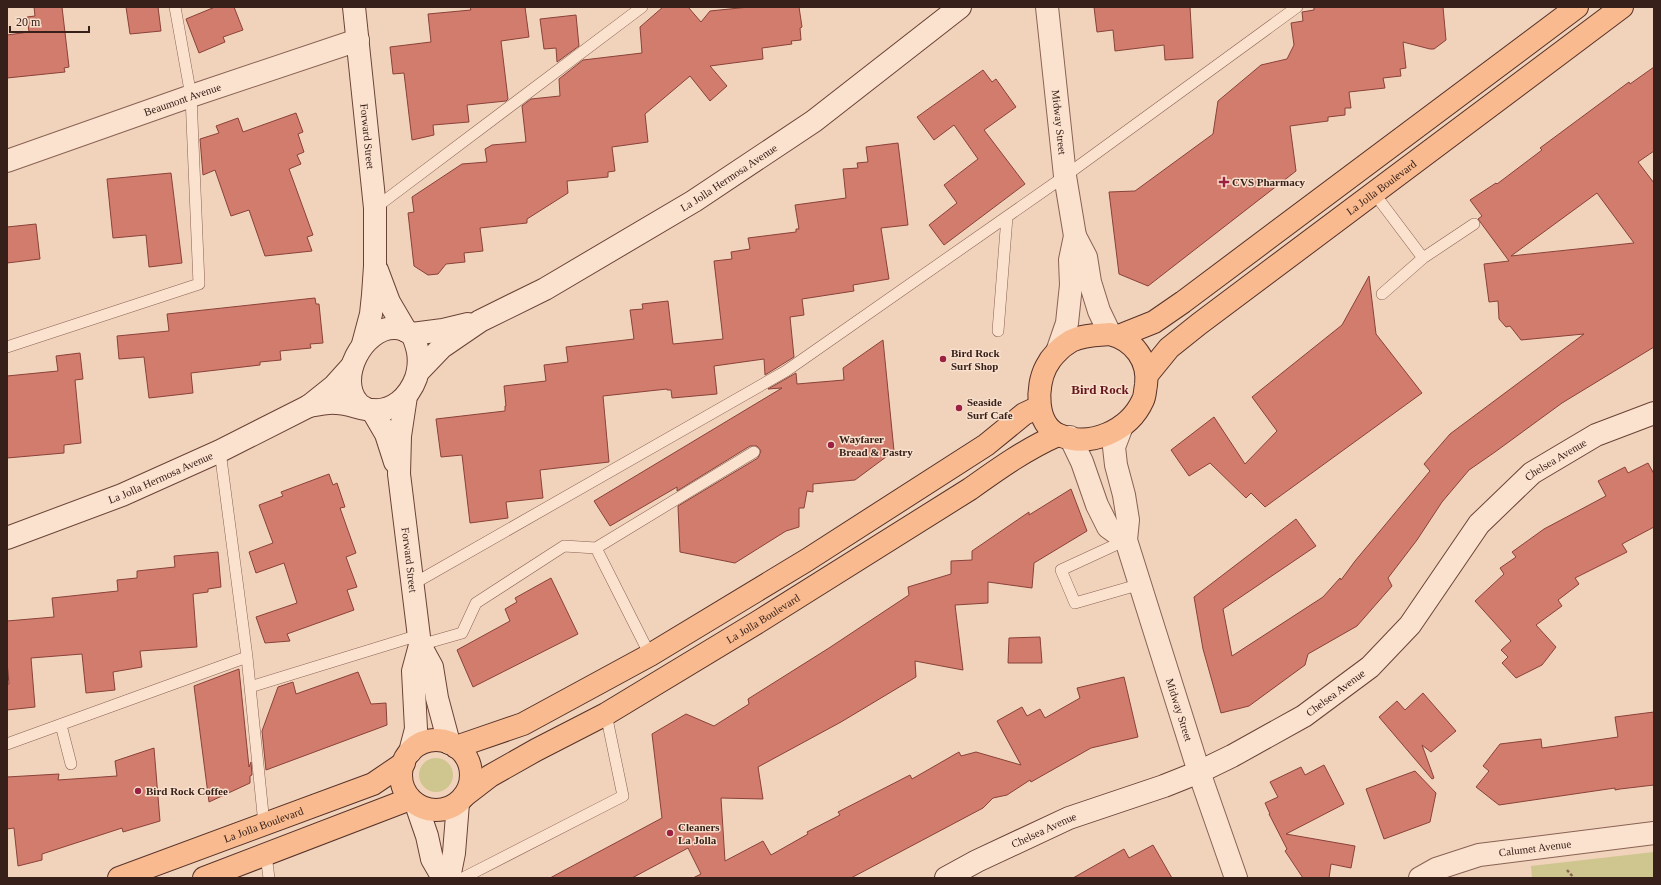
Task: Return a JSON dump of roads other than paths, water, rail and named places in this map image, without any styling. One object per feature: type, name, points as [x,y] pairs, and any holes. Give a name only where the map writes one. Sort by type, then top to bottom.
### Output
[{"type":"main road","points":[[1114,335],[1133,345],[1142,358],[1147,375],[1144,399],[1135,413],[1122,426],[1099,437],[1082,439],[1064,436],[1048,427],[1039,407],[1040,388],[1046,367],[1056,352],[1072,341],[1087,336],[1114,335],[1154,322],[1577,7]]},
{"type":"main road","name":"La Jolla Boulevard","points":[[1147,375],[1169,348],[1187,333],[1622,7]]},
{"type":"main road","points":[[453,745],[523,724],[650,655],[807,560],[986,445],[1024,414],[1039,407]]},
{"type":"main road","name":"La Jolla Boulevard","points":[[461,799],[490,776],[536,750],[606,714],[771,614],[1039,443],[1064,436]]},
{"type":"main road","points":[[431,740],[453,745],[464,754],[469,764],[471,775],[469,786],[461,799],[450,808],[441,810],[424,808],[413,801],[403,788],[401,775],[407,757],[420,744],[431,740]]},
{"type":"main road","name":"La Jolla Boulevard","points":[[119,878],[373,784],[407,757]]},
{"type":"main road","points":[[204,878],[413,801]]},
{"type":"street","name":"Forward Street","points":[[354,7],[375,208],[375,266],[371,314],[363,344]]},
{"type":"street","name":"La Jolla Hermosa Avenue","points":[[418,372],[442,347],[480,321],[545,289],[694,201],[814,121],[960,7]]},
{"type":"street","name":"Midway Street","points":[[1047,7],[1065,176],[1075,236],[1086,257],[1090,282],[1099,312],[1114,335]]},
{"type":"street","name":"Beaumont Avenue","points":[[7,161],[191,96],[358,40]]},
{"type":"street","name":"Midway Street","points":[[1056,352],[1067,324],[1071,285],[1070,260],[1075,236]]},
{"type":"street","name":"Forward Street","points":[[375,266],[389,302],[409,332]]},
{"type":"street","name":"La Jolla Hermosa Avenue","points":[[409,332],[444,330],[480,321]]},
{"type":"street","points":[[394,328],[409,332],[418,345],[420,358],[418,372],[413,386],[406,396],[399,403],[390,407],[369,409],[357,403],[351,390],[350,376],[352,366],[363,344],[370,337],[381,330],[394,328]]},
{"type":"street","name":"La Jolla Hermosa Avenue","points":[[7,538],[122,495],[220,450],[309,406],[334,386],[352,366]]},
{"type":"street","name":"Forward Street","points":[[406,396],[400,436],[399,474],[419,640],[413,671],[416,729],[407,757]]},
{"type":"street","name":"La Jolla Hermosa Avenue","points":[[309,406],[336,403],[369,409]]},
{"type":"street","name":"Forward Street","points":[[369,409],[386,434],[399,474]]},
{"type":"street","name":"Chelsea Avenue","points":[[946,878],[977,861],[1069,818],[1164,786],[1199,772],[1232,756],[1304,716],[1370,667],[1410,625],[1479,524],[1532,473],[1596,435],[1654,413]]},
{"type":"street","name":"Midway Street","points":[[1122,426],[1114,447],[1116,465],[1124,495],[1128,520],[1126,540],[1199,772],[1236,878]]},
{"type":"street","points":[[1064,436],[1082,462],[1097,505],[1108,527],[1126,540]]},
{"type":"street","name":"Forward Street","points":[[419,640],[432,667],[437,698],[453,745]]},
{"type":"street","points":[[449,878],[461,799]]},
{"type":"street","points":[[413,801],[427,836],[432,859],[443,878]]},
{"type":"street","name":"Calumet Avenue","points":[[1420,878],[1436,869],[1479,855],[1654,833]]},
{"type":"lane","points":[[7,347],[199,284],[191,96],[175,7]]},
{"type":"lane","points":[[375,208],[642,7]]},
{"type":"lane","points":[[413,584],[786,371],[1065,176],[1297,7]]},
{"type":"lane","points":[[1374,193],[1423,258]]},
{"type":"lane","points":[[998,331],[1007,216]]},
{"type":"lane","points":[[1382,294],[1423,258],[1474,224]]},
{"type":"lane","points":[[220,450],[247,657],[264,824]]},
{"type":"lane","points":[[250,687],[419,640],[462,633],[476,603],[564,546],[596,548],[754,452]]},
{"type":"lane","points":[[1126,540],[1061,570],[1075,603],[1141,584]]},
{"type":"lane","points":[[596,548],[650,655]]},
{"type":"lane","points":[[7,744],[247,657]]},
{"type":"lane","points":[[463,878],[623,796],[606,714]]},
{"type":"lane","points":[[61,724],[71,764]]},
{"type":"lane","points":[[266,855],[269,878]]},
{"type":"place","name":"CVS Pharmacy","points":[[1224,182]]},
{"type":"place","name":"Bird Rock Surf Shop","points":[[943,359]]},
{"type":"place","name":"Seaside Surf Cafe","points":[[959,408]]},
{"type":"place","name":"Wayfarer Bread & Pastry","points":[[831,445]]},
{"type":"place","name":"Bird Rock Coffee","points":[[138,791]]},
{"type":"place","name":"Cleaners La Jolla","points":[[670,833]]},
{"type":"district","name":"Bird Rock","points":[[1100,389]]}]
